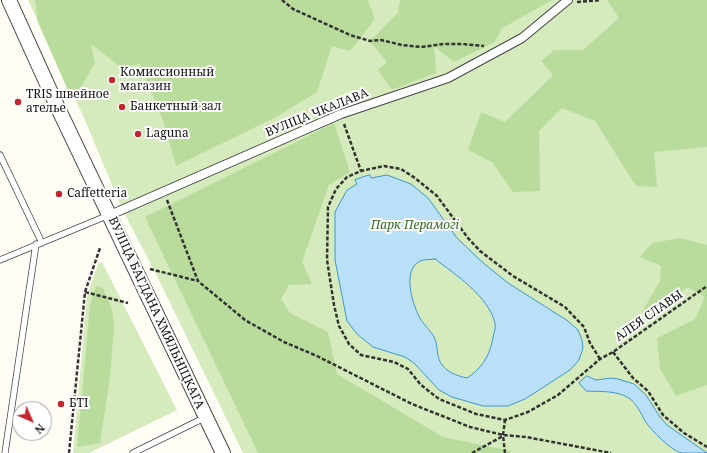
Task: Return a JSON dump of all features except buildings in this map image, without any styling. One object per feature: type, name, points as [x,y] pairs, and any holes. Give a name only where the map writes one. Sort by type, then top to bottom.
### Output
[{"type":"street","name":"ВУЛІЦА БАГДАНА ХМЯЛЬНІЦКАГА","points":[[9,0],[57,106],[223,453]]},
{"type":"street","name":"ВУЛІЦА ЧКАЛАВА","points":[[110,215],[340,114],[448,78],[522,38],[566,1]]},
{"type":"lane","points":[[0,155],[39,244],[5,453]]},
{"type":"lane","points":[[0,260],[110,215]]},
{"type":"lane","points":[[133,453],[206,417]]},
{"type":"path","points":[[282,0],[293,9],[350,35],[370,41],[381,40],[402,45],[421,47],[444,44],[462,44],[502,48]]},
{"type":"path","points":[[566,1],[600,0]]},
{"type":"path","points":[[345,127],[360,171]]},
{"type":"path","points":[[504,453],[503,435],[505,420],[476,414],[438,399],[421,385],[408,369],[394,362],[361,355],[349,344],[339,326],[327,260],[328,207],[336,189],[347,177],[360,171],[384,166],[401,169],[415,178],[437,196],[468,238],[480,251],[513,276],[565,307],[584,327],[590,343],[600,359]]},
{"type":"path","points":[[164,191],[198,281]]},
{"type":"path","points":[[69,453],[85,292],[100,248]]},
{"type":"path","points":[[150,269],[198,281],[245,320],[284,342],[317,356],[412,404],[470,427],[503,435],[526,437],[611,453]]},
{"type":"path","name":"АЛЕЯ СЛАВЫ","points":[[505,420],[528,412],[558,395],[600,359],[613,352],[707,286]]},
{"type":"path","points":[[85,292],[128,303]]},
{"type":"path","points":[[613,352],[632,378],[648,391],[663,416],[684,433],[707,447]]},
{"type":"path","points":[[472,453],[503,435]]},
{"type":"green space","name":"Парк Перамогі","points":[[28,0],[707,0],[707,453],[243,453],[156,274],[122,209],[84,118]]},
{"type":"green space","points":[[34,0],[368,0],[375,19],[350,51],[332,46],[317,92],[278,116],[176,166],[164,123],[140,64],[122,68],[91,44],[95,63],[79,90],[70,95],[37,20],[36,3]]},
{"type":"green space","points":[[400,0],[552,0],[501,29],[495,42],[454,62],[434,46],[436,73],[392,90],[378,70],[387,62],[370,41],[398,13]]},
{"type":"green space","points":[[607,0],[707,0],[707,147],[654,152],[657,187],[636,186],[595,121],[562,108],[539,131],[540,191],[513,192],[492,162],[468,150],[481,112],[505,122],[553,75],[541,61],[554,50],[583,50],[619,18]]},
{"type":"green space","points":[[334,123],[350,172],[329,185],[302,262],[312,284],[289,285],[281,299],[290,313],[328,332],[337,374],[443,437],[511,451],[510,453],[258,453],[145,217]]},
{"type":"green space","points":[[680,238],[707,245],[707,385],[676,396],[660,369],[657,338],[695,319],[705,297],[687,287],[651,317],[642,312],[660,281],[661,266],[640,257],[652,243]]},
{"type":"green space","points":[[102,262],[177,410],[89,453],[73,453],[87,296],[98,264]]},
{"type":"green space","points":[[96,286],[103,288],[112,309],[114,327],[110,377],[100,443],[77,447],[90,305]]},
{"type":"water","points":[[370,175],[371,178],[387,175],[411,184],[428,198],[457,238],[481,261],[508,283],[568,321],[578,330],[583,348],[579,360],[570,370],[525,399],[508,406],[483,406],[452,397],[439,390],[414,363],[405,357],[373,347],[357,334],[347,321],[335,260],[335,212],[347,190],[357,184],[355,180]],"holes":[[[435,259],[461,279],[478,295],[486,304],[495,323],[491,348],[486,358],[480,367],[467,378],[451,372],[441,363],[434,337],[421,320],[412,298],[410,280],[411,272],[414,266],[422,260]]]},
{"type":"water","points":[[587,376],[596,380],[611,378],[634,384],[646,395],[667,425],[707,453],[682,453],[672,448],[652,430],[636,405],[629,398],[624,395],[613,393],[586,391],[579,383]]},
{"type":"place","name":"Комиссионный магазин","points":[[112,80]]},
{"type":"place","name":"TRIS швейное ателье","points":[[18,102]]},
{"type":"place","name":"Банкетный зал","points":[[122,107]]},
{"type":"place","name":"Laguna","points":[[138,134]]},
{"type":"place","name":"Caffetteria","points":[[59,194]]},
{"type":"place","name":"БТІ","points":[[61,404]]}]
